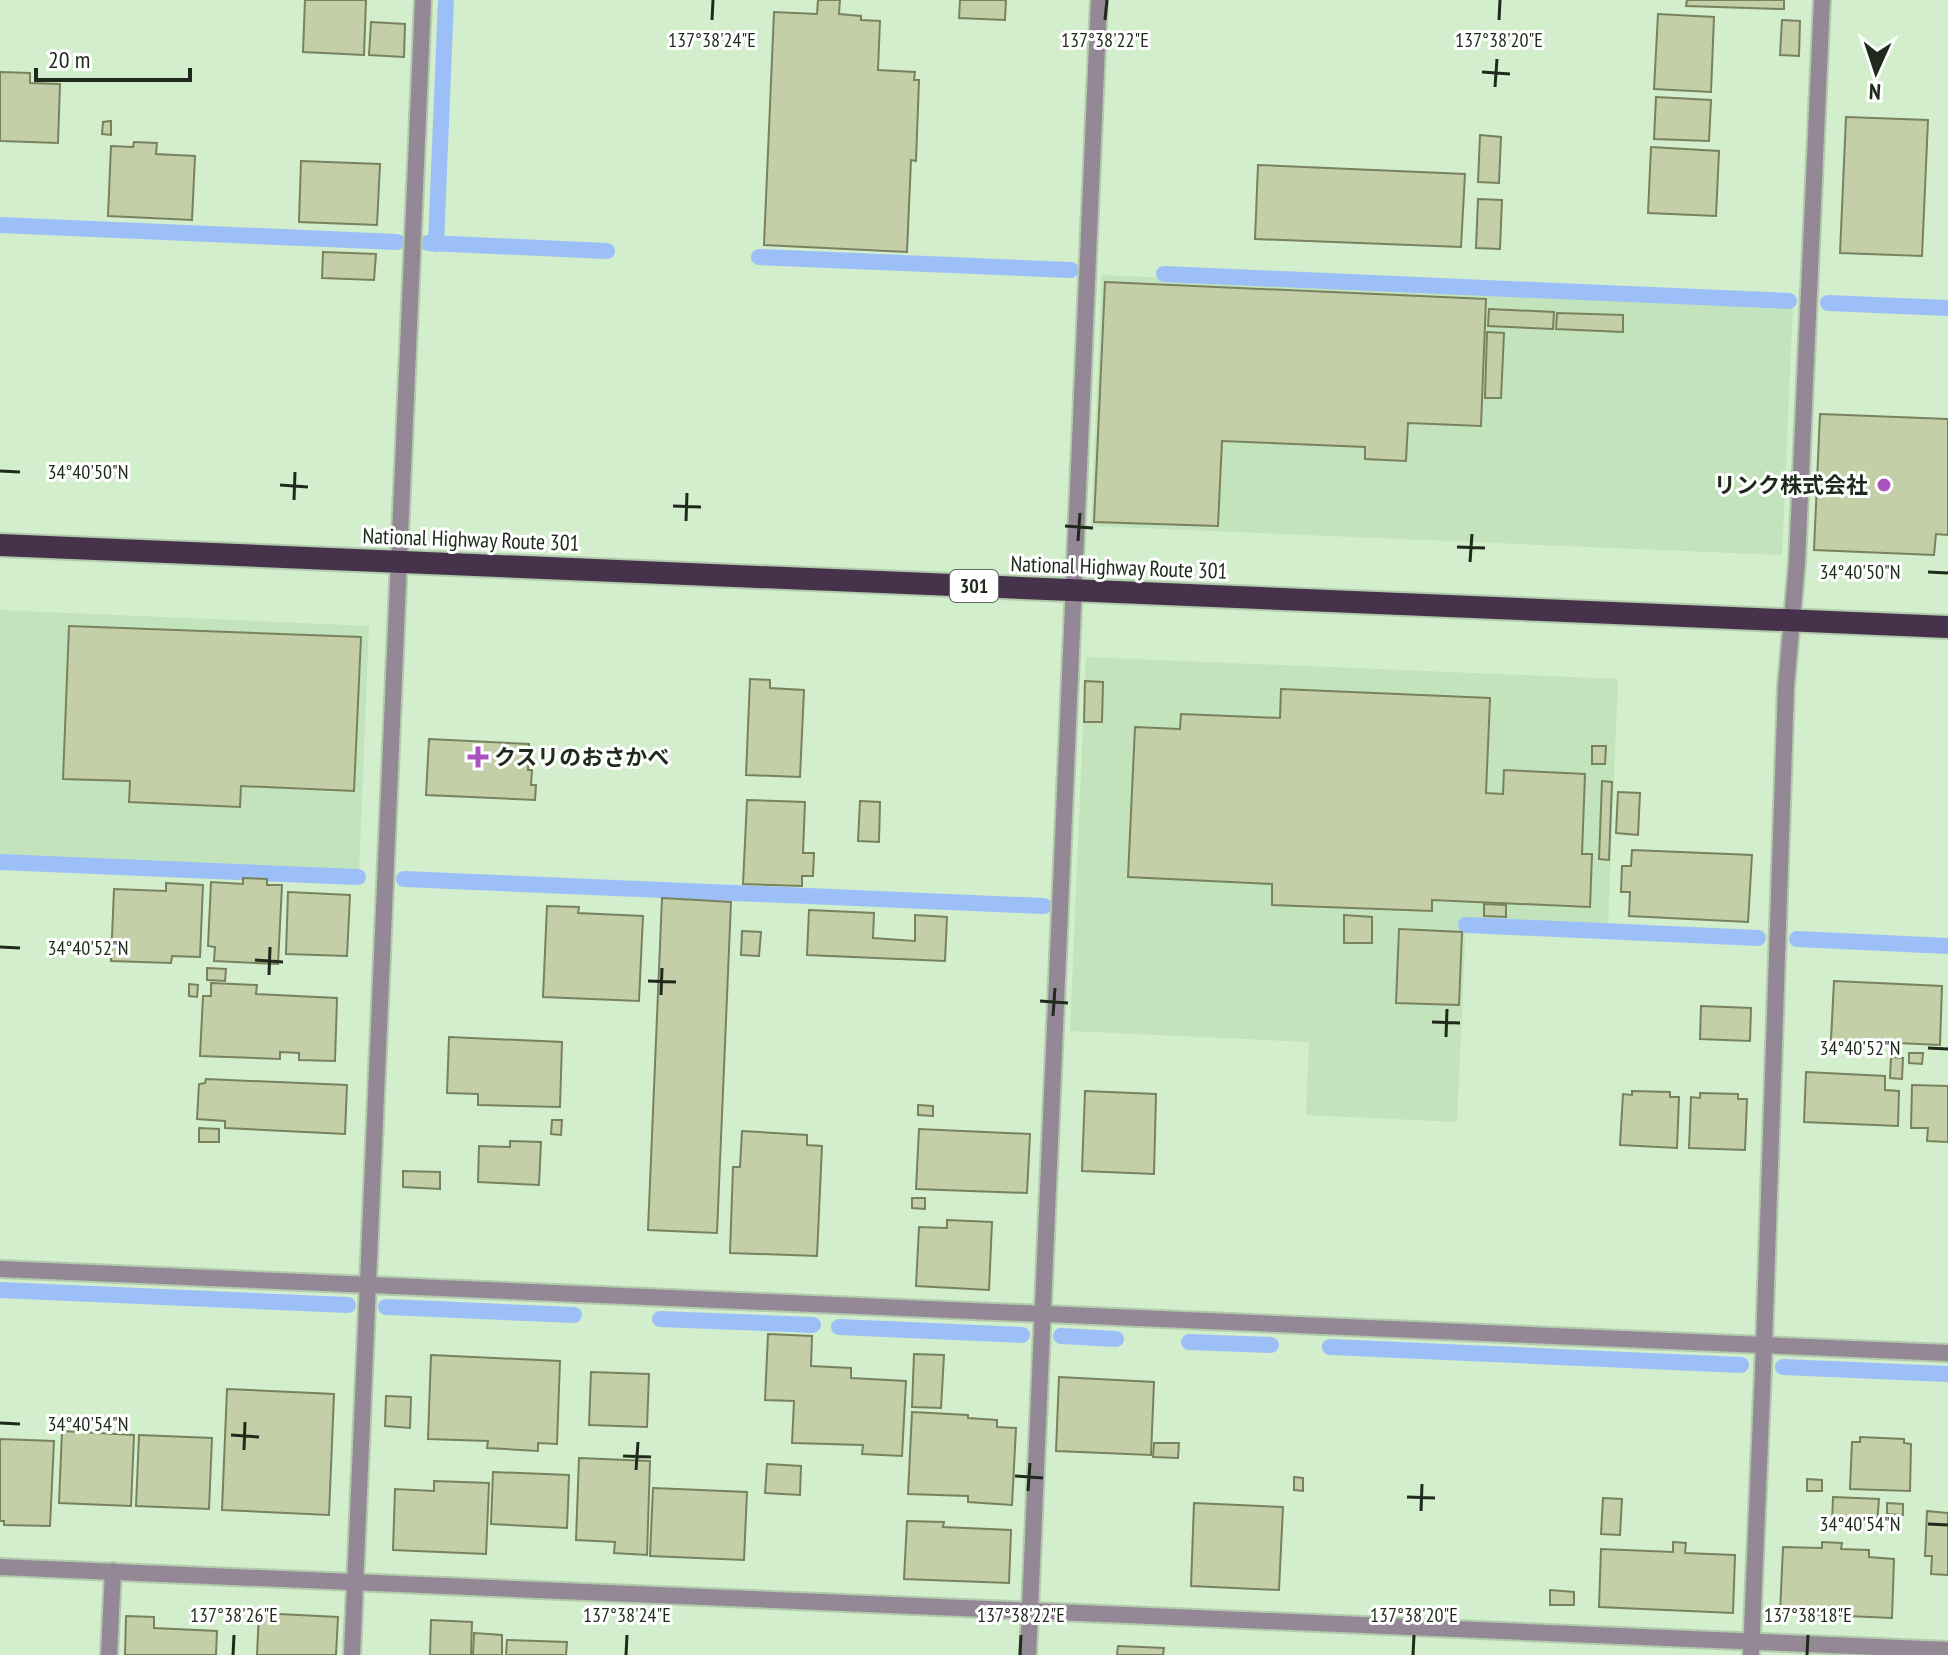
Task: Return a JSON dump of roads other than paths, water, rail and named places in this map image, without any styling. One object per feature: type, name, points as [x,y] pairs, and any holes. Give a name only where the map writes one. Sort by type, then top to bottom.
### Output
[{"type":"highway","name":"National Highway Route 301","points":[[0,545],[1948,627]]},
{"type":"street","points":[[352,1655],[423,0]]},
{"type":"street","points":[[1028,1655],[1099,0]]},
{"type":"street","points":[[1751,1648],[1786,686],[1798,546],[1822,0]]},
{"type":"street","points":[[0,1269],[1948,1353]]},
{"type":"street","points":[[0,1567],[1030,1611],[1751,1648],[1948,1650]]},
{"type":"street","points":[[109,1655],[113,1571]]},
{"type":"waterway","points":[[436,244],[446,0]]},
{"type":"waterway","points":[[0,225],[397,242]]},
{"type":"waterway","points":[[428,243],[607,251]]},
{"type":"waterway","points":[[759,257],[1071,270]]},
{"type":"waterway","points":[[1164,274],[1789,301]]},
{"type":"waterway","points":[[1828,303],[1948,308]]},
{"type":"waterway","points":[[0,862],[358,877]]},
{"type":"waterway","points":[[404,879],[1044,906]]},
{"type":"waterway","points":[[1466,925],[1758,938]]},
{"type":"waterway","points":[[1797,939],[1948,946]]},
{"type":"waterway","points":[[0,1290],[348,1305]]},
{"type":"waterway","points":[[386,1307],[574,1315]]},
{"type":"waterway","points":[[660,1319],[813,1325]]},
{"type":"waterway","points":[[839,1327],[1022,1335]]},
{"type":"waterway","points":[[1061,1336],[1116,1339]]},
{"type":"waterway","points":[[1189,1342],[1271,1345]]},
{"type":"waterway","points":[[1330,1347],[1741,1365]]},
{"type":"waterway","points":[[1783,1367],[1948,1374]]},
{"type":"place","name":"リンク株式会社","points":[[1884,485]]},
{"type":"place","name":"クスリのおさかべ","points":[[478,757]]}]
